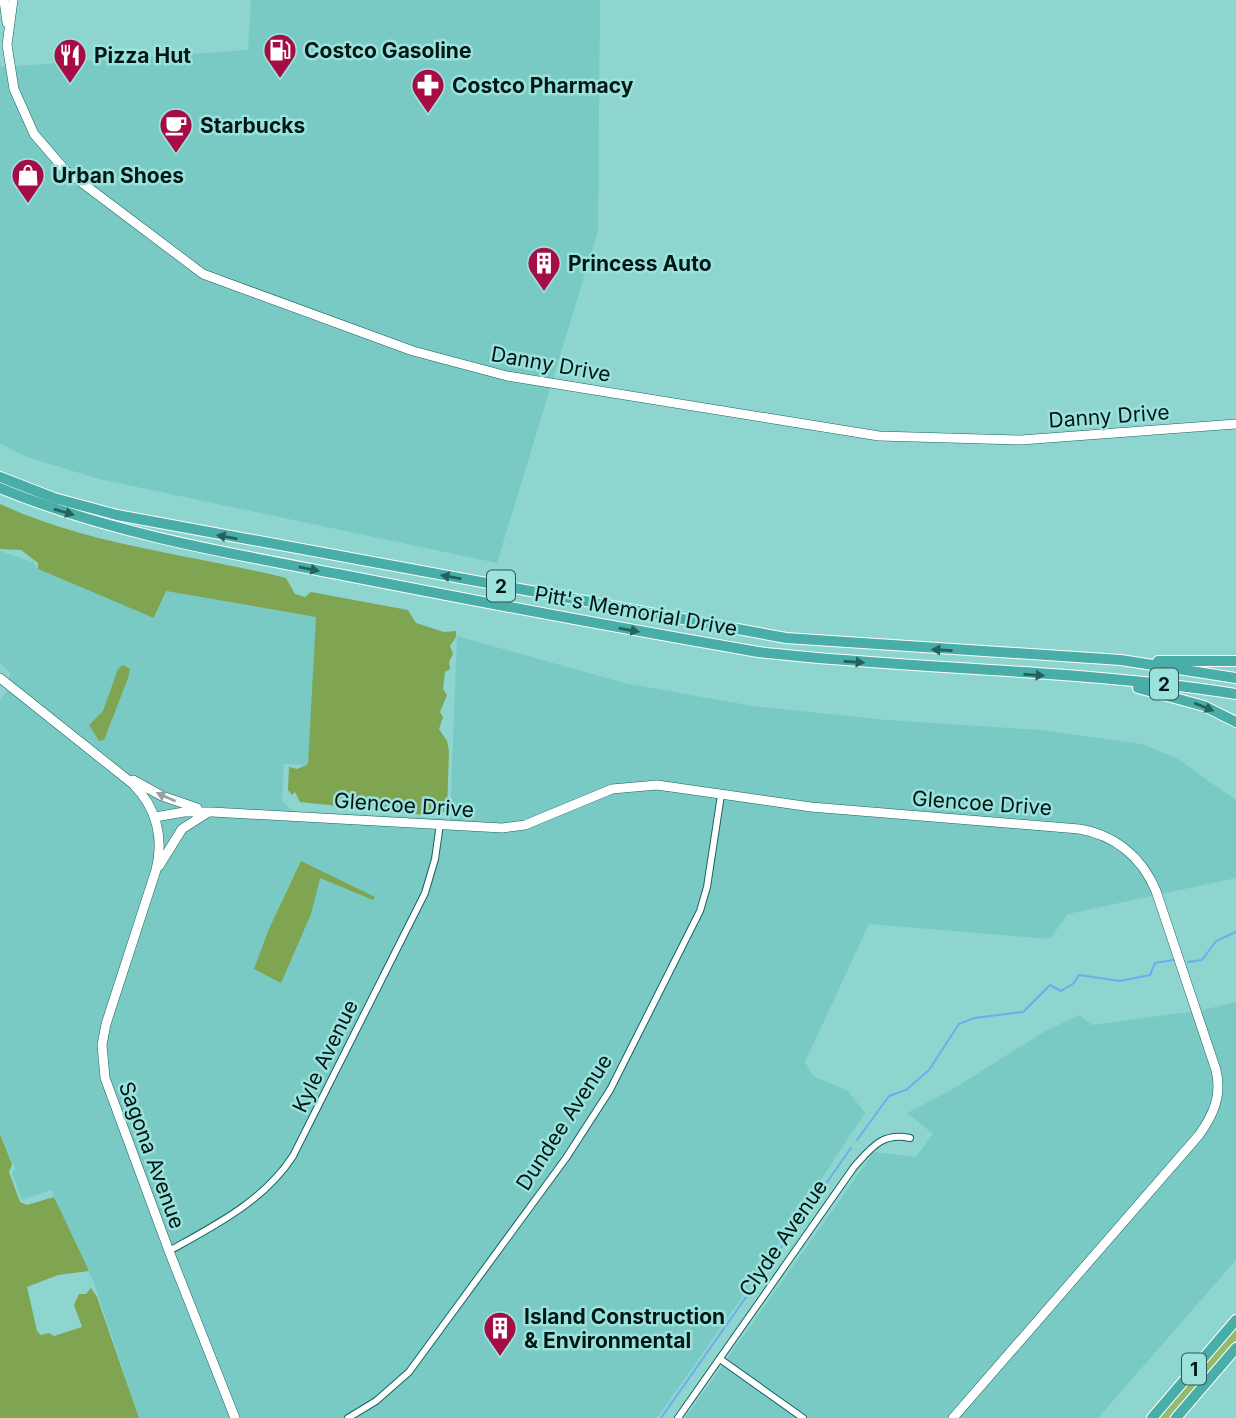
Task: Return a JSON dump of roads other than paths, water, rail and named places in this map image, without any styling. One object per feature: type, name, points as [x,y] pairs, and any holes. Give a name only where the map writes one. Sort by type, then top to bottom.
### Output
[{"type":"highway","name":"Pitt's Memorial Drive","points":[[0,477],[54,498],[117,515],[786,638],[1121,660],[1236,678]]},
{"type":"highway","name":"Pitt's Memorial Drive","points":[[0,488],[52,509],[133,531],[311,569],[644,633],[758,652],[831,660],[1091,678],[1236,694]]},
{"type":"highway","points":[[1121,660],[1236,661]]},
{"type":"highway","points":[[1091,678],[1156,691],[1204,706],[1236,722]]},
{"type":"highway","name":"1","points":[[1152,1418],[1236,1320]]},
{"type":"highway","name":"1","points":[[1176,1418],[1236,1348]]},
{"type":"highway","points":[[1220,1368],[1236,1354]]},
{"type":"street","name":"Danny Drive","points":[[4,0],[10,72],[21,108],[45,150],[65,170],[203,274],[414,351],[507,376],[879,436],[1021,440],[1236,424]]},
{"type":"street","name":"Danny Drive","points":[[8,29],[13,0]]},
{"type":"street","points":[[0,678],[123,775],[141,793],[155,817]]},
{"type":"street","points":[[123,775],[173,801],[212,811]]},
{"type":"street","name":"Glencoe Drive","points":[[155,817],[212,811],[515,827],[622,787],[657,785],[811,807],[1087,830],[1126,849],[1144,869],[1156,891],[1216,1070],[1219,1088],[1215,1108],[1199,1135],[953,1418]]},
{"type":"street","name":"Dundee Avenue","points":[[348,1418],[376,1401],[409,1372],[576,1144],[610,1090],[700,911],[707,887],[721,795]]},
{"type":"street","points":[[156,870],[182,829],[212,811]]},
{"type":"street","name":"Sagona Avenue","points":[[155,817],[160,844],[156,870],[108,1014],[102,1045],[105,1078],[235,1418]]},
{"type":"street","name":"Kyle Avenue","points":[[169,1251],[244,1206],[275,1180],[293,1156],[425,893],[437,851],[440,824]]},
{"type":"street","name":"Clyde Avenue","points":[[678,1418],[834,1195],[868,1151],[886,1138],[909,1138]]},
{"type":"street","points":[[720,1359],[803,1418]]},
{"type":"waterway","points":[[1188,962],[1202,960],[1216,941],[1236,932]]},
{"type":"waterway","points":[[857,1140],[889,1096],[906,1090],[929,1070],[959,1024],[974,1018],[1023,1012],[1050,985],[1061,991],[1074,983],[1079,975],[1120,981],[1150,975],[1155,963],[1173,960]]},
{"type":"waterway","points":[[661,1418],[851,1148]]},
{"type":"place","name":"Costco Gasoline","points":[[280,80]]},
{"type":"place","name":"Pizza Hut","points":[[70,85]]},
{"type":"place","name":"Costco Pharmacy","points":[[428,115]]},
{"type":"place","name":"Starbucks","points":[[176,155]]},
{"type":"place","name":"Urban Shoes","points":[[28,205]]},
{"type":"place","name":"Princess Auto","points":[[544,293]]},
{"type":"place","name":"Island Construction & Environmental","points":[[500,1358]]}]
